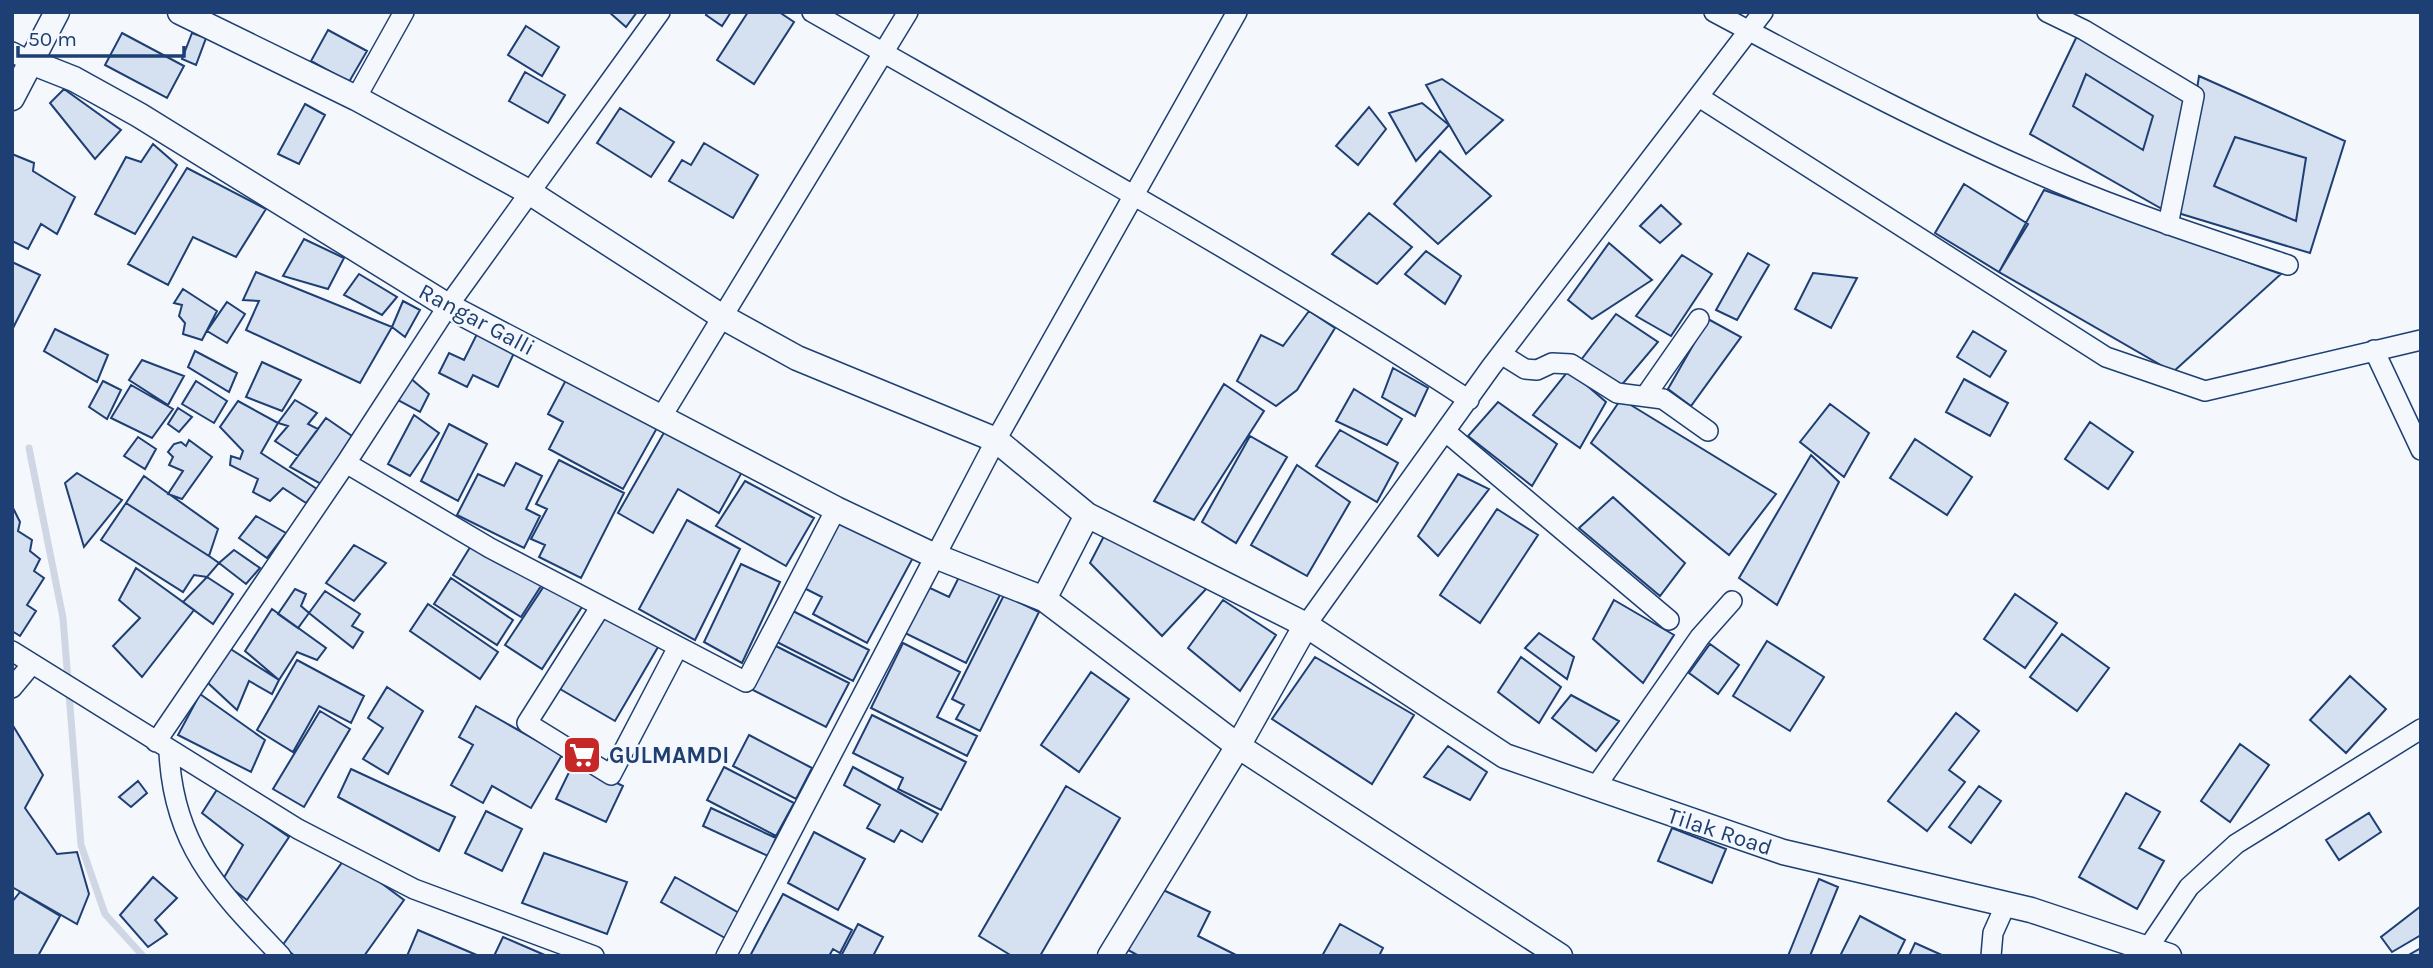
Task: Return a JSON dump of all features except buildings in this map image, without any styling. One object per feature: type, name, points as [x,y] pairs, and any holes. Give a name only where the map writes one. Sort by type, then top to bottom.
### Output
[{"type":"street","points":[[12,98],[22,57],[57,12]]},
{"type":"street","name":"Tilak Road","points":[[180,12],[356,98],[529,192],[721,316],[797,358],[996,440],[1087,515],[1306,625],[1505,756],[1594,789],[1783,852],[2006,904],[2158,952]]},
{"type":"street","points":[[356,98],[404,12]]},
{"type":"street","points":[[281,956],[220,892],[184,832],[170,787],[162,747],[448,306],[660,12]]},
{"type":"street","points":[[812,12],[1134,195],[1357,328],[1469,400]]},
{"type":"street","points":[[662,416],[881,52],[908,12]]},
{"type":"street","points":[[728,955],[996,440],[1237,12]]},
{"type":"street","points":[[1714,12],[2055,181],[2168,225],[2288,265]]},
{"type":"street","points":[[1110,956],[1238,746],[1306,625],[1501,354],[1763,12]]},
{"type":"street","points":[[2047,12],[2084,30],[2194,96],[2168,225]]},
{"type":"street","name":"Rangar Galli","points":[[22,57],[74,79],[139,114],[448,306],[836,509],[935,556],[1044,600],[1238,746],[1560,956]]},
{"type":"street","points":[[1699,97],[2106,357],[2204,391],[2421,340]]},
{"type":"street","points":[[1646,395],[1699,319]]},
{"type":"street","points":[[2374,350],[2421,450]]},
{"type":"street","points":[[1501,354],[1525,369],[1537,370],[1552,363],[1571,364],[1617,393],[1664,399],[1708,431]]},
{"type":"street","points":[[1446,432],[1669,620]]},
{"type":"street","points":[[346,463],[490,548],[746,682],[836,509]]},
{"type":"street","points":[[1044,600],[1087,515]]},
{"type":"street","points":[[1594,789],[1700,637],[1732,601]]},
{"type":"street","points":[[601,606],[527,723],[611,775],[678,647]]},
{"type":"street","points":[[12,651],[162,747],[298,829],[414,889],[552,943],[594,956]]},
{"type":"street","points":[[12,688],[32,664]]},
{"type":"street","points":[[2158,952],[2189,887],[2236,844],[2421,729]]},
{"type":"street","points":[[1991,956],[1993,933],[2006,904]]},
{"type":"waterway","points":[[29,448],[63,618],[81,845],[105,914],[143,956]]},
{"type":"place","name":"GULMAMDI","points":[[582,755]]}]
